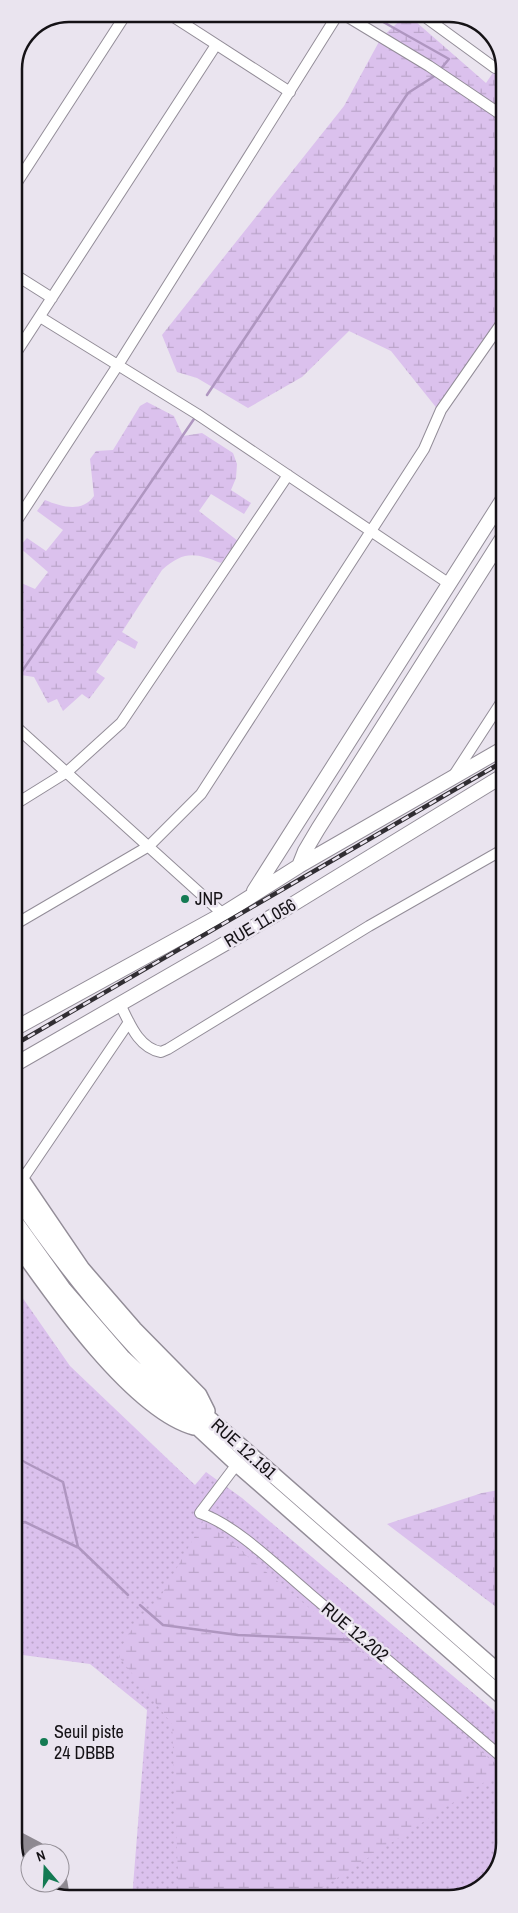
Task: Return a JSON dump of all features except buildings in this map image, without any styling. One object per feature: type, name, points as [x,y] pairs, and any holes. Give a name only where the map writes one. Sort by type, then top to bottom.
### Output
[{"type":"main road","points":[[252,894],[496,510]]},
{"type":"main road","points":[[299,866],[305,851],[318,829],[496,548]]},
{"type":"main road","points":[[22,1025],[223,914],[299,866],[496,752]]},
{"type":"main road","name":"RUE 11.056","points":[[22,1061],[285,909],[496,780]]},
{"type":"main road","points":[[22,1188],[82,1269],[134,1329],[199,1395],[205,1423],[176,1420],[143,1396],[79,1326],[22,1251]]},
{"type":"main road","name":"RUE 12.191","points":[[22,1194],[42,1247],[64,1290],[122,1357],[205,1423],[496,1670]]},
{"type":"main road","name":"RUE 12.191","points":[[22,1228],[42,1247]]},
{"type":"main road","name":"RUE 12.191","points":[[205,1423],[237,1464],[496,1691]]},
{"type":"street","points":[[22,175],[121,22]]},
{"type":"street","points":[[182,22],[290,92]]},
{"type":"street","points":[[22,513],[118,365],[333,23]]},
{"type":"street","points":[[357,23],[429,66],[496,111]]},
{"type":"street","points":[[433,23],[495,68]]},
{"type":"street","points":[[22,344],[216,45]]},
{"type":"street","points":[[22,279],[52,298]]},
{"type":"street","points":[[40,317],[288,475],[448,583]]},
{"type":"street","points":[[22,920],[149,846],[201,794],[424,449],[441,410],[496,331]]},
{"type":"street","points":[[22,801],[67,772],[121,724],[288,475]]},
{"type":"street","points":[[454,776],[496,710]]},
{"type":"street","points":[[22,732],[223,914]]},
{"type":"street","points":[[120,1004],[135,1034],[147,1046],[161,1052],[369,926],[496,854]]},
{"type":"street","points":[[22,1174],[129,1022]]},
{"type":"street","name":"RUE 12.202","points":[[237,1464],[200,1512],[228,1526],[273,1562],[496,1752]]},
{"type":"green space","points":[[397,23],[417,23],[486,83],[496,69],[496,325],[439,411],[391,351],[349,331],[302,377],[248,408],[197,378],[177,372],[162,335],[344,106],[381,38]]},
{"type":"green space","points":[[147,402],[174,416],[183,436],[202,433],[233,453],[237,464],[236,478],[231,490],[251,503],[244,514],[211,494],[199,511],[238,541],[221,563],[204,557],[190,555],[177,559],[162,570],[122,632],[138,642],[135,649],[118,640],[96,672],[105,678],[89,699],[82,694],[63,711],[57,699],[48,703],[34,677],[22,675],[22,583],[35,589],[48,572],[22,550],[22,544],[27,538],[46,551],[63,530],[37,511],[45,500],[58,505],[78,507],[84,505],[94,496],[90,459],[96,451],[113,450],[140,406]]},
{"type":"green space","points":[[22,1297],[70,1366],[195,1485],[206,1472],[242,1498],[496,1712],[496,1843],[489,1867],[477,1881],[457,1890],[133,1890],[147,1710],[90,1664],[22,1655]]},
{"type":"green space","points":[[496,1490],[496,1607],[387,1524],[482,1493]]},
{"type":"green space","points":[[204,1520],[496,1764],[496,1775],[319,1890],[179,1890],[172,1724],[119,1657],[125,1638],[162,1594]]},
{"type":"waterway","points":[[385,23],[449,59],[439,71]]},
{"type":"waterway","points":[[207,395],[408,93],[436,75]]},
{"type":"waterway","points":[[22,671],[196,416]]},
{"type":"waterway","points":[[22,1461],[63,1482],[78,1547],[128,1595]]},
{"type":"waterway","points":[[22,1523],[25,1522],[77,1547]]},
{"type":"waterway","points":[[140,1605],[163,1625],[238,1635],[359,1640]]},
{"type":"railway","points":[[22,1040],[496,766]]},
{"type":"place","name":"JNP","points":[[185,899]]},
{"type":"place","name":"Seuil piste 24 DBBB","points":[[44,1742]]}]
